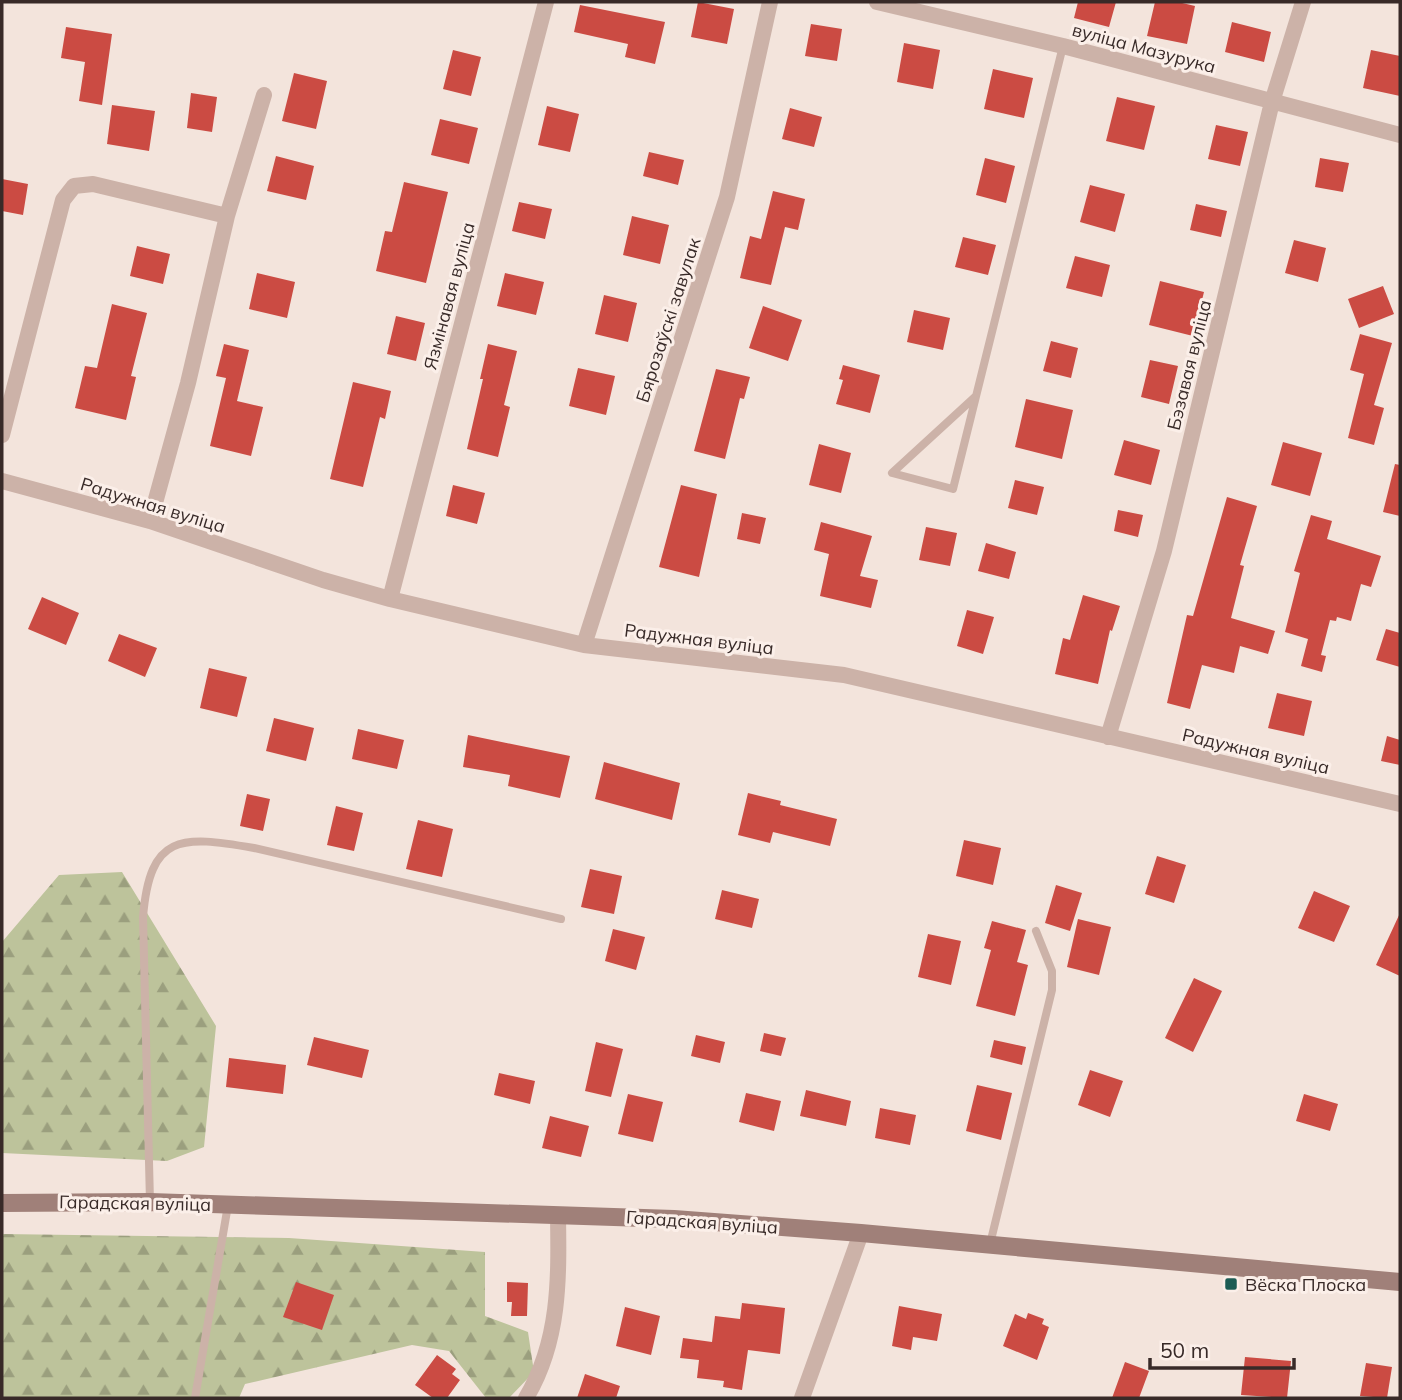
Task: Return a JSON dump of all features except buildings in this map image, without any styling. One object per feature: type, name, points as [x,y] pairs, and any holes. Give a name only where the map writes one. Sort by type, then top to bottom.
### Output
[{"type":"main road","name":"Гарадская вуліца","points":[[2,1203],[150,1202],[674,1219],[990,1244],[1400,1282]]},
{"type":"street","name":"Язмінавая вуліца","points":[[390,599],[546,2]]},
{"type":"street","name":"Бярозаўскі завулак","points":[[584,645],[727,197],[770,2]]},
{"type":"street","name":"вуліца Мазурука","points":[[877,2],[1063,46],[1400,135]]},
{"type":"street","name":"Бэзавая вуліца","points":[[1108,737],[1164,551],[1272,102],[1303,2]]},
{"type":"street","points":[[150,521],[188,383],[227,216],[264,95]]},
{"type":"street","points":[[2,435],[63,200],[74,186],[93,184],[227,216]]},
{"type":"street","name":"Радужная вуліца","points":[[2,481],[150,521],[323,580],[390,599],[584,645],[844,675],[1400,804]]},
{"type":"street","points":[[526,1398],[546,1358],[552,1332],[558,1282],[558,1215]]},
{"type":"street","points":[[802,1398],[861,1233]]},
{"type":"lane","points":[[976,396],[892,473],[953,489],[1063,46]]},
{"type":"lane","points":[[150,1202],[143,918],[145,894],[154,863],[171,847],[184,843],[223,842],[561,919]]},
{"type":"lane","points":[[990,1244],[1052,990],[1052,971],[1035,931]]},
{"type":"lane","points":[[195,1398],[228,1204]]},
{"type":"green space","points":[[122,872],[216,1026],[204,1147],[167,1161],[2,1153],[2,942],[59,875]]},
{"type":"green space","points":[[2,1234],[289,1238],[485,1252],[485,1316],[528,1332],[534,1372],[509,1398],[486,1398],[449,1351],[412,1345],[245,1384],[239,1398],[2,1398]]},
{"type":"place","name":"Вёска Плоска","points":[[1231,1284]]}]
